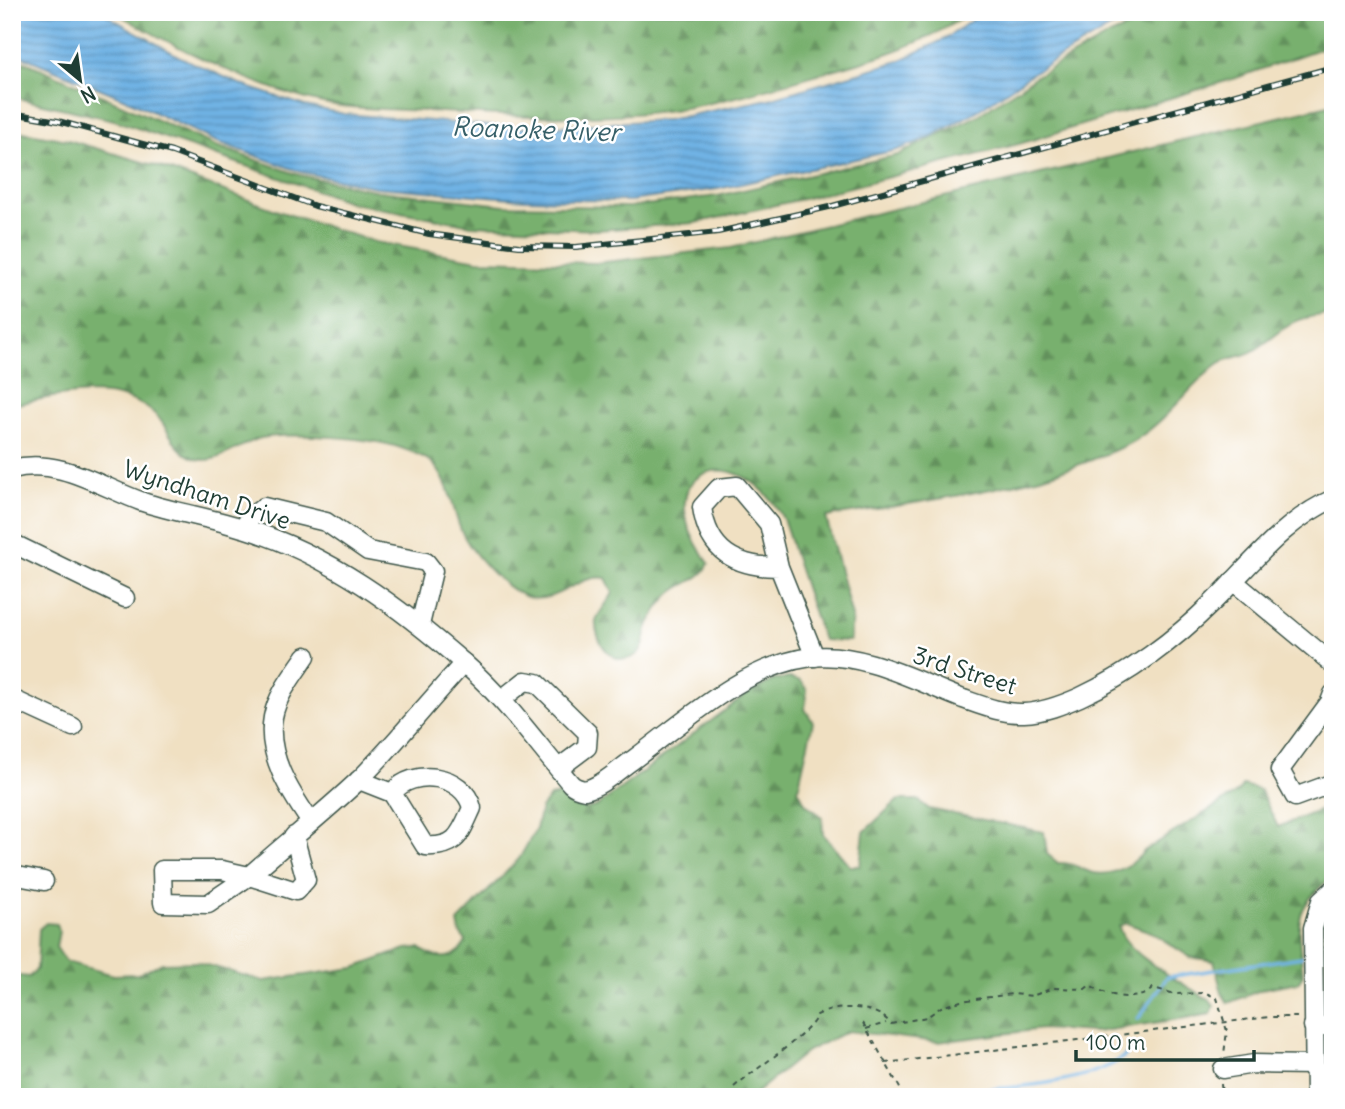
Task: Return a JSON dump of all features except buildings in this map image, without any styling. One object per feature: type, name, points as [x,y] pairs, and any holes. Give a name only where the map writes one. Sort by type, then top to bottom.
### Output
[{"type":"street","name":"Wyndham Drive","points":[[12,469],[39,466],[63,469],[161,508],[246,528],[305,552],[341,571],[420,625],[464,663],[502,699],[573,786],[585,790],[592,788]]},
{"type":"street","points":[[779,566],[760,567],[729,559],[705,525],[702,507],[719,488],[737,486],[769,524],[779,566],[816,657]]},
{"type":"street","name":"3rd Street","points":[[592,788],[733,687],[778,664],[816,657],[867,663],[996,710],[1023,713],[1042,711],[1083,695],[1147,656],[1186,627],[1276,536],[1319,505],[1333,499]]},
{"type":"street","points":[[246,528],[249,518],[264,507],[326,522],[368,551],[426,562],[433,571],[420,625]]},
{"type":"street","points":[[12,543],[125,598]]},
{"type":"street","points":[[1233,581],[1333,664]]},
{"type":"street","points":[[306,656],[285,687],[272,718],[278,766],[290,792],[310,821]]},
{"type":"street","points":[[294,836],[306,880],[296,891],[249,876],[310,821],[359,780],[464,663]]},
{"type":"street","points":[[502,699],[521,683],[531,680],[588,733],[587,747],[559,768]]},
{"type":"street","points":[[1333,694],[1330,702],[1280,770],[1295,797],[1333,783]]},
{"type":"street","points":[[12,699],[73,727]]},
{"type":"street","points":[[359,780],[392,793],[425,846],[442,847],[453,842],[472,808],[469,795],[461,786],[443,779],[424,776],[409,780],[400,784],[392,793]]},
{"type":"street","points":[[12,875],[44,881]]},
{"type":"street","points":[[1315,1097],[1312,1023],[1313,928],[1321,901],[1333,890]]},
{"type":"street","points":[[1312,1023],[1333,1026]]},
{"type":"street","points":[[1223,1069],[1254,1064],[1287,1067],[1314,1065]]},
{"type":"path","points":[[866,1029],[926,1017],[941,1007],[961,1002],[1012,994],[1032,996],[1053,988],[1085,989],[1090,985],[1114,996],[1144,995],[1153,988],[1175,994],[1206,993],[1217,998],[1225,1022],[1227,1040],[1223,1069]]},
{"type":"path","points":[[734,1097],[734,1087],[812,1025],[817,1016],[842,1007],[878,1012],[887,1018],[887,1023]]},
{"type":"path","points":[[826,1016],[827,1012]]},
{"type":"path","points":[[885,1063],[1269,1017],[1299,1017],[1312,1023]]},
{"type":"path","points":[[863,1023],[905,1097]]},
{"type":"green space","points":[[114,12],[971,12],[937,33],[901,49],[705,104],[635,114],[517,116],[321,103],[231,72]]},
{"type":"green space","points":[[1165,12],[1333,12],[1333,44],[1236,78],[1019,144],[807,198],[695,223],[597,230],[471,225],[352,203],[114,120],[12,97],[12,56],[216,146],[299,175],[378,191],[504,205],[629,207],[717,196],[898,155],[977,116],[1036,76],[1110,35]]},
{"type":"green space","points":[[1333,104],[1333,314],[1296,321],[1253,351],[1218,364],[1152,428],[1126,445],[1091,460],[1017,483],[941,499],[826,517],[852,617],[850,641],[823,640],[780,513],[761,489],[740,475],[719,471],[701,475],[689,487],[685,507],[691,532],[709,563],[697,578],[674,590],[663,602],[648,626],[639,652],[628,659],[620,659],[602,645],[596,629],[597,618],[613,593],[606,578],[587,580],[560,593],[541,598],[531,598],[510,587],[478,557],[463,535],[452,500],[437,468],[415,453],[369,441],[274,436],[261,438],[221,456],[205,460],[189,456],[178,446],[155,414],[140,403],[123,397],[86,393],[12,405],[12,130],[68,140],[163,168],[281,212],[375,242],[478,260],[596,263],[731,248]]},
{"type":"green space","points":[[790,678],[801,681],[807,690],[805,709],[813,722],[798,789],[805,803],[822,817],[823,834],[850,866],[860,866],[864,832],[898,800],[918,800],[929,809],[1044,832],[1047,854],[1058,863],[1071,864],[1098,873],[1113,872],[1127,866],[1144,851],[1238,792],[1243,785],[1260,790],[1278,827],[1333,805],[1333,876],[1309,899],[1300,920],[1303,975],[1298,982],[1266,988],[1228,1003],[1222,993],[1214,961],[1190,957],[1151,932],[1126,923],[1119,926],[1131,947],[1157,968],[1209,1000],[1214,1006],[1211,1014],[1096,1032],[1042,1029],[938,1042],[848,1031],[807,1051],[751,1097],[12,1097],[12,975],[29,977],[37,969],[39,929],[46,923],[57,924],[59,931],[56,947],[66,962],[114,975],[138,974],[162,963],[197,962],[263,981],[354,968],[406,949],[420,948],[439,957],[451,956],[462,948],[466,941],[460,933],[458,922],[519,859],[536,829],[541,808],[550,797],[567,797],[575,807],[587,809],[597,806],[747,694],[774,680]]},
{"type":"water","name":"Roanoke River","points":[[12,12],[101,12],[182,58],[242,85],[305,106],[344,114],[517,128],[667,120],[769,99],[899,61],[947,38],[983,12],[1151,12],[1110,28],[1034,72],[977,111],[930,137],[897,150],[718,189],[630,201],[524,199],[376,187],[301,172],[215,141],[128,100],[12,52]]},
{"type":"waterway","points":[[1138,1019],[1167,977],[1302,957]]},
{"type":"waterway","points":[[944,1091],[1014,1087],[1068,1079],[1093,1072],[1129,1052]]},
{"type":"railway","points":[[12,113],[58,121],[172,152],[315,206],[429,234],[519,246],[576,247],[718,232],[829,207],[1333,67]]}]
